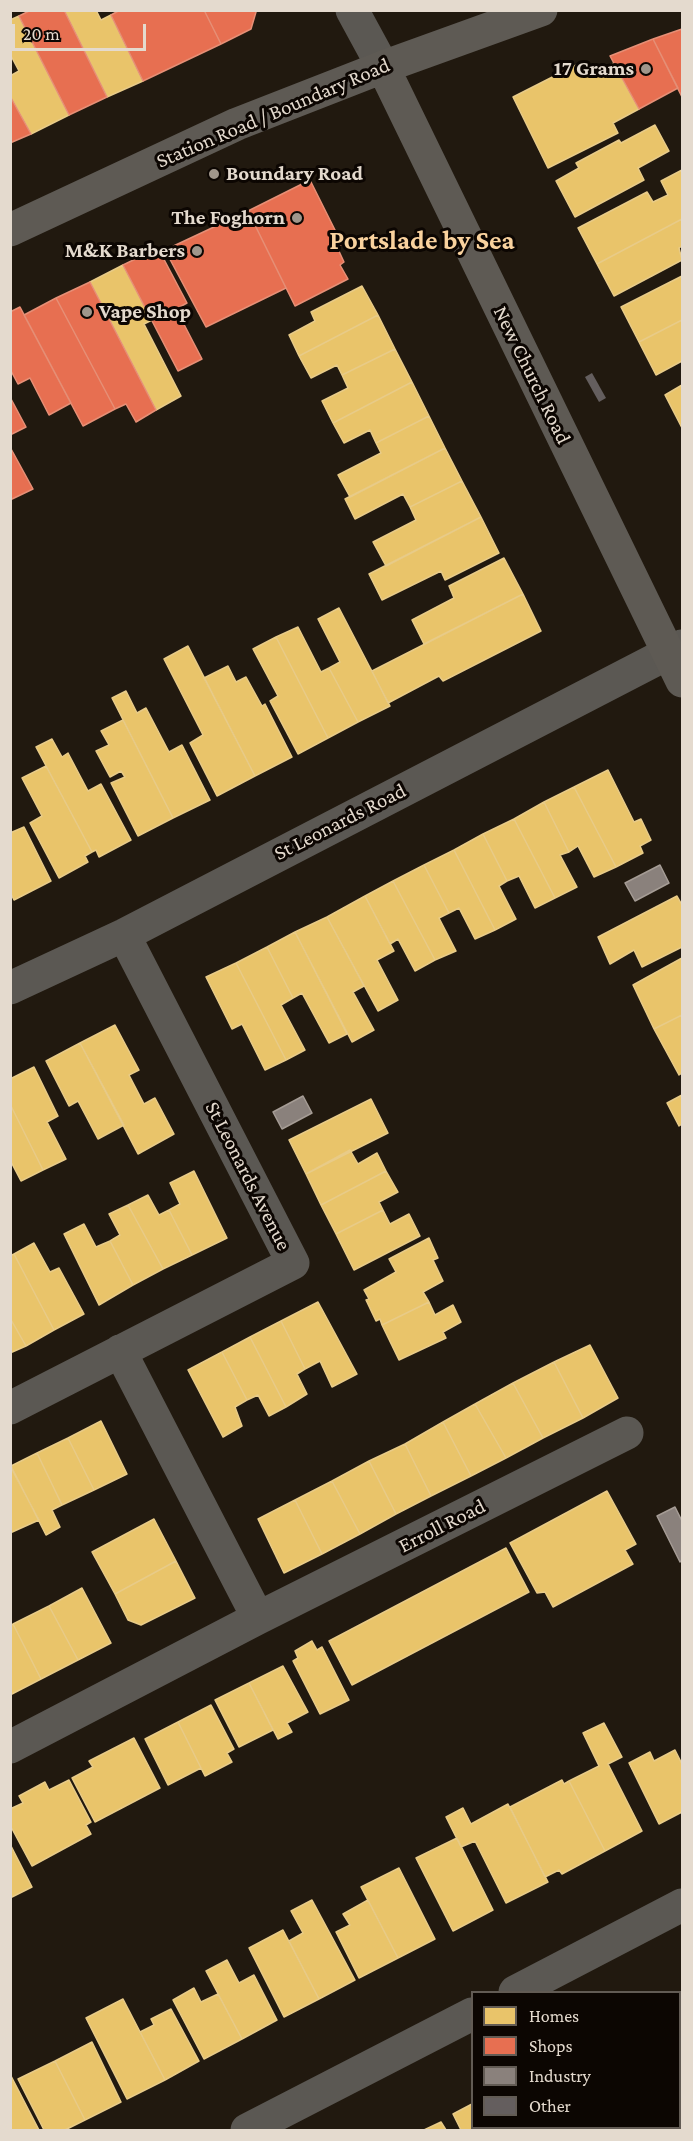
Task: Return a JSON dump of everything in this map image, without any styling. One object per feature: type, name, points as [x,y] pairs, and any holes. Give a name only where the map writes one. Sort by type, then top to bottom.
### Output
[{"type":"main road","name":"Station Road / Boundary Road","points":[[10,230],[237,124],[383,67],[542,10]]},
{"type":"main road","name":"New Church Road","points":[[383,67],[675,649],[682,681]]},
{"type":"street","points":[[352,10],[383,67]]},
{"type":"street","name":"St Leonards Road","points":[[10,988],[124,935],[675,649]]},
{"type":"street","name":"St Leonards Avenue","points":[[10,1408],[293,1263],[124,935]]},
{"type":"street","points":[[120,1352],[258,1618]]},
{"type":"street","name":"Erroll Road","points":[[10,1747],[258,1618],[627,1433]]},
{"type":"street","points":[[517,1991],[682,1905]]},
{"type":"street","points":[[247,2130],[471,2015]]},
{"type":"building: Homes","points":[[64,10],[96,10],[101,20],[111,15],[143,81],[107,97]]},
{"type":"building: Homes","points":[[19,16],[69,115],[31,134],[10,96],[10,76],[19,71],[10,54],[10,20]]},
{"type":"building: Homes","points":[[582,62],[589,75],[614,63],[639,109],[613,123],[618,133],[548,168],[513,97]]},
{"type":"building: Homes","points":[[655,125],[669,151],[638,168],[644,180],[575,217],[556,181],[579,168],[576,163],[619,140],[621,143]]},
{"type":"building: Homes","points":[[682,170],[682,219],[597,264],[578,228],[647,192],[653,202],[668,195],[661,181]]},
{"type":"building: Homes","points":[[682,219],[682,246],[679,248],[682,260],[614,296],[597,264]]},
{"type":"building: Homes","points":[[123,265],[152,320],[144,324],[181,396],[156,410],[90,282]]},
{"type":"building: Homes","points":[[682,276],[682,320],[639,342],[621,307]]},
{"type":"building: Homes","points":[[362,286],[378,315],[299,356],[289,335],[315,321],[311,312]]},
{"type":"building: Homes","points":[[378,315],[395,349],[342,375],[337,365],[311,378],[299,356]]},
{"type":"building: Homes","points":[[682,320],[682,361],[656,375],[639,342]]},
{"type":"building: Homes","points":[[395,349],[412,382],[333,423],[322,401],[348,388],[342,375]]},
{"type":"building: Homes","points":[[412,382],[429,416],[376,443],[370,430],[344,443],[333,423]]},
{"type":"building: Homes","points":[[682,385],[682,428],[665,395]]},
{"type":"building: Homes","points":[[429,416],[445,448],[350,497],[338,475],[381,453],[376,443]]},
{"type":"building: Homes","points":[[445,448],[462,481],[410,507],[403,494],[355,519],[345,499]]},
{"type":"building: Homes","points":[[462,481],[481,517],[386,566],[373,542],[416,520],[410,507]]},
{"type":"building: Homes","points":[[481,517],[499,553],[445,580],[441,571],[382,600],[369,574]]},
{"type":"building: Homes","points":[[504,558],[523,594],[424,644],[412,620],[454,598],[449,586]]},
{"type":"building: Homes","points":[[523,594],[541,631],[443,681],[439,676],[388,703],[372,671]]},
{"type":"building: Homes","points":[[339,608],[390,706],[358,722],[329,668],[340,662],[318,619]]},
{"type":"building: Homes","points":[[298,627],[321,672],[329,668],[358,722],[328,738],[276,637]]},
{"type":"building: Homes","points":[[276,637],[328,738],[298,754],[270,701],[278,696],[253,649]]},
{"type":"building: Homes","points":[[188,646],[255,776],[217,796],[190,743],[203,735],[164,659]]},
{"type":"building: Homes","points":[[228,666],[236,682],[246,677],[262,706],[265,704],[292,757],[255,776],[204,678]]},
{"type":"building: Homes","points":[[126,691],[137,713],[146,708],[169,752],[182,745],[210,800],[173,818],[112,698]]},
{"type":"building: Homes","points":[[123,720],[173,818],[138,836],[111,783],[125,777],[121,771],[110,777],[96,751],[109,745],[101,731]]},
{"type":"building: Homes","points":[[52,739],[62,757],[68,753],[88,791],[101,784],[131,840],[99,857],[96,850],[92,852],[36,747]]},
{"type":"building: Homes","points":[[46,766],[92,852],[85,856],[88,862],[59,878],[30,823],[42,816],[22,778]]},
{"type":"building: Homes","points":[[608,770],[634,822],[641,819],[651,840],[640,846],[643,853],[616,867],[574,787]]},
{"type":"building: Homes","points":[[574,787],[616,867],[594,877],[578,846],[569,852],[544,802]]},
{"type":"building: Homes","points":[[544,802],[569,852],[560,855],[577,887],[555,898],[514,819]]},
{"type":"building: Homes","points":[[514,819],[555,898],[535,908],[519,876],[507,881],[483,834]]},
{"type":"building: Homes","points":[[24,827],[51,881],[14,900],[10,892],[10,833]]},
{"type":"building: Homes","points":[[483,834],[507,881],[499,886],[516,919],[495,930],[454,850]]},
{"type":"building: Homes","points":[[454,850],[495,930],[475,939],[459,908],[449,913],[424,865]]},
{"type":"building: Homes","points":[[424,865],[449,913],[439,918],[456,951],[435,960],[393,881]]},
{"type":"building: Homes","points":[[393,881],[435,960],[415,971],[398,939],[390,944],[365,896]]},
{"type":"building: Homes","points":[[365,896],[394,951],[377,960],[398,1000],[378,1011],[327,917]]},
{"type":"building: Homes","points":[[677,896],[682,905],[682,947],[642,967],[634,950],[610,964],[598,937]]},
{"type":"building: Homes","points":[[327,917],[364,986],[353,992],[374,1030],[352,1042],[295,932]]},
{"type":"building: Homes","points":[[295,932],[347,1034],[329,1043],[302,993],[293,998],[267,947]]},
{"type":"building: Homes","points":[[267,947],[293,998],[281,1005],[305,1050],[286,1060],[236,963]]},
{"type":"building: Homes","points":[[682,958],[682,1015],[654,1029],[633,985]]},
{"type":"building: Homes","points":[[236,963],[286,1060],[265,1070],[242,1024],[232,1029],[206,977]]},
{"type":"building: Homes","points":[[682,1015],[682,1073],[679,1075],[654,1029]]},
{"type":"building: Homes","points":[[115,1025],[139,1070],[129,1075],[144,1104],[155,1098],[174,1134],[138,1154],[80,1043]]},
{"type":"building: Homes","points":[[80,1043],[124,1125],[98,1139],[78,1101],[69,1106],[46,1061]]},
{"type":"building: Homes","points":[[34,1067],[58,1116],[47,1122],[66,1159],[43,1170],[10,1104],[10,1079]]},
{"type":"building: Homes","points":[[682,1095],[682,1124],[679,1126],[667,1103]]},
{"type":"building: Homes","points":[[371,1099],[388,1133],[306,1174],[289,1140]]},
{"type":"building: Homes","points":[[10,1104],[43,1170],[21,1181],[10,1160]]},
{"type":"building: Homes","points":[[350,1150],[358,1164],[377,1153],[386,1171],[321,1205],[306,1174]]},
{"type":"building: Homes","points":[[194,1171],[227,1238],[192,1255],[169,1210],[180,1204],[170,1183]]},
{"type":"building: Homes","points":[[386,1171],[398,1192],[379,1202],[383,1210],[336,1234],[321,1205]]},
{"type":"building: Homes","points":[[148,1195],[159,1215],[169,1210],[192,1255],[163,1269],[128,1205]]},
{"type":"building: Homes","points":[[128,1205],[163,1269],[133,1285],[110,1241],[120,1235],[109,1214]]},
{"type":"building: Homes","points":[[383,1210],[390,1224],[409,1214],[420,1236],[354,1270],[336,1234]]},
{"type":"building: Homes","points":[[84,1224],[96,1247],[110,1241],[133,1285],[99,1305],[64,1234]]},
{"type":"building: Homes","points":[[429,1238],[438,1258],[433,1260],[443,1281],[423,1292],[429,1302],[382,1325],[380,1319],[376,1321],[364,1290],[396,1272],[389,1259]]},
{"type":"building: Homes","points":[[34,1243],[50,1272],[59,1268],[84,1314],[54,1330],[14,1254]]},
{"type":"building: Homes","points":[[14,1254],[54,1330],[26,1346],[10,1318],[10,1256]]},
{"type":"building: Homes","points":[[318,1302],[357,1374],[332,1387],[320,1361],[305,1369],[281,1321]]},
{"type":"building: Homes","points":[[429,1302],[435,1315],[453,1305],[461,1322],[443,1332],[446,1338],[399,1360],[382,1325]]},
{"type":"building: Homes","points":[[10,1318],[26,1346],[10,1353]]},
{"type":"building: Homes","points":[[281,1321],[305,1369],[297,1374],[307,1394],[286,1407],[250,1337]]},
{"type":"building: Homes","points":[[250,1337],[286,1407],[269,1416],[258,1395],[247,1400],[222,1352]]},
{"type":"building: Homes","points":[[590,1345],[618,1398],[583,1418],[554,1362]]},
{"type":"building: Homes","points":[[222,1352],[247,1400],[235,1407],[242,1426],[223,1437],[188,1370]]},
{"type":"building: Homes","points":[[554,1362],[583,1418],[543,1438],[513,1383]]},
{"type":"building: Homes","points":[[513,1383],[543,1438],[506,1458],[475,1404]]},
{"type":"building: Homes","points":[[475,1404],[506,1458],[471,1476],[443,1422]]},
{"type":"building: Homes","points":[[101,1421],[127,1474],[94,1490],[68,1438]]},
{"type":"building: Homes","points":[[443,1422],[471,1476],[431,1496],[405,1444]]},
{"type":"building: Homes","points":[[68,1438],[94,1490],[62,1505],[37,1453]]},
{"type":"building: Homes","points":[[405,1444],[431,1496],[396,1514],[369,1461]]},
{"type":"building: Homes","points":[[37,1453],[62,1505],[52,1510],[60,1527],[46,1535],[11,1466]]},
{"type":"building: Homes","points":[[369,1461],[396,1514],[360,1534],[332,1481]]},
{"type":"building: Homes","points":[[10,1466],[39,1520],[10,1533]]},
{"type":"building: Homes","points":[[332,1481],[360,1534],[322,1554],[295,1500]]},
{"type":"building: Homes","points":[[607,1491],[636,1544],[625,1550],[633,1564],[553,1607],[545,1592],[537,1593],[510,1543]]},
{"type":"building: Homes","points":[[295,1500],[322,1554],[284,1573],[258,1519]]},
{"type":"building: Homes","points":[[154,1519],[176,1561],[115,1594],[92,1552]]},
{"type":"building: Homes","points":[[506,1548],[529,1592],[352,1685],[329,1641]]},
{"type":"building: Homes","points":[[176,1561],[195,1598],[141,1625],[128,1620],[115,1594]]},
{"type":"building: Homes","points":[[82,1588],[111,1643],[78,1660],[49,1606]]},
{"type":"building: Homes","points":[[49,1606],[78,1660],[41,1679],[13,1624]]},
{"type":"building: Homes","points":[[13,1624],[41,1679],[10,1695],[10,1626]]},
{"type":"building: Homes","points":[[312,1641],[317,1650],[322,1647],[349,1700],[320,1714],[293,1661],[298,1658],[295,1651]]},
{"type":"building: Homes","points":[[283,1666],[308,1712],[287,1723],[292,1732],[278,1739],[249,1683]]},
{"type":"building: Homes","points":[[249,1683],[273,1730],[239,1747],[215,1700]]},
{"type":"building: Homes","points":[[211,1705],[234,1749],[227,1753],[232,1762],[205,1776],[178,1722]]},
{"type":"building: Homes","points":[[178,1722],[201,1768],[168,1785],[145,1739]]},
{"type":"building: Homes","points":[[604,1723],[622,1757],[608,1764],[642,1831],[605,1851],[569,1781],[599,1766],[583,1733]]},
{"type":"building: Homes","points":[[134,1738],[160,1788],[95,1822],[72,1778],[93,1767],[89,1761]]},
{"type":"building: Homes","points":[[675,1750],[682,1764],[682,1812],[659,1824],[629,1763],[650,1752],[654,1761]]},
{"type":"building: Homes","points":[[69,1780],[91,1822],[86,1825],[91,1834],[32,1866],[10,1825],[10,1809],[23,1803],[19,1796],[45,1782],[49,1790]]},
{"type":"building: Homes","points":[[562,1780],[564,1784],[569,1781],[605,1851],[562,1874],[559,1870],[545,1877],[510,1807]]},
{"type":"building: Homes","points":[[508,1804],[548,1882],[506,1903],[475,1841],[461,1847],[446,1817],[463,1808],[471,1824]]},
{"type":"building: Homes","points":[[457,1838],[493,1910],[453,1931],[416,1858]]},
{"type":"building: Homes","points":[[10,1844],[32,1887],[10,1898]]},
{"type":"building: Homes","points":[[399,1868],[435,1939],[398,1958],[361,1887]]},
{"type":"building: Homes","points":[[312,1900],[355,1980],[319,1999],[289,1941],[303,1933],[291,1911]]},
{"type":"building: Homes","points":[[368,1900],[398,1958],[359,1978],[336,1932],[350,1925],[343,1914]]},
{"type":"building: Homes","points":[[283,1930],[319,1999],[284,2017],[249,1948]]},
{"type":"building: Homes","points":[[227,1960],[239,1983],[254,1975],[277,2020],[242,2039],[206,1971]]},
{"type":"building: Homes","points":[[194,1988],[201,2002],[218,1994],[242,2039],[204,2059],[173,2000]]},
{"type":"building: Homes","points":[[123,1999],[165,2080],[127,2099],[86,2018]]},
{"type":"building: Homes","points":[[171,2009],[199,2061],[165,2080],[140,2032],[154,2025],[151,2019]]},
{"type":"building: Homes","points":[[681,2017],[682,2020],[681,2116]]},
{"type":"building: Homes","points":[[92,2042],[121,2102],[85,2120],[55,2061]]},
{"type":"building: Homes","points":[[55,2061],[85,2120],[65,2130],[44,2130],[18,2079]]},
{"type":"building: Homes","points":[[10,2074],[39,2130],[10,2130]]},
{"type":"building: Homes","points":[[471,2105],[471,2129],[513,2130],[461,2130],[453,2114]]},
{"type":"building: Homes","points":[[441,2122],[446,2130],[424,2130]]},
{"type":"building: Homes","points":[[518,2129],[589,2130],[519,2130]]},
{"type":"building: Shops","points":[[31,10],[64,10],[107,97],[69,115],[19,16]]},
{"type":"building: Shops","points":[[120,10],[204,10],[221,44],[143,81],[111,15]]},
{"type":"building: Shops","points":[[204,10],[255,10],[256,12],[251,29],[221,44]]},
{"type":"building: Shops","points":[[682,29],[682,97],[653,39]]},
{"type":"building: Shops","points":[[653,39],[678,88],[639,109],[610,56]]},
{"type":"building: Shops","points":[[10,96],[31,134],[10,143]]},
{"type":"building: Shops","points":[[310,180],[342,244],[337,247],[344,262],[340,265],[348,279],[295,306],[248,211]]},
{"type":"building: Shops","points":[[248,211],[286,288],[206,327],[165,250]]},
{"type":"building: Shops","points":[[158,248],[187,303],[176,309],[202,359],[178,371],[123,265]]},
{"type":"building: Shops","points":[[90,282],[156,410],[136,422],[126,404],[115,409],[56,298]]},
{"type":"building: Shops","points":[[56,298],[115,409],[83,426],[24,315]]},
{"type":"building: Shops","points":[[20,307],[71,403],[49,415],[30,378],[18,384],[10,369],[10,312]]},
{"type":"building: Shops","points":[[10,397],[26,427],[10,435]]},
{"type":"building: Shops","points":[[10,447],[33,489],[10,500]]},
{"type":"building: Industry","points":[[660,865],[669,883],[635,901],[625,883]]},
{"type":"building: Industry","points":[[303,1096],[312,1113],[282,1129],[273,1112]]},
{"type":"building: Industry","points":[[675,1507],[682,1521],[682,1560],[680,1562],[657,1516]]},
{"type":"building: Other","points":[[592,373],[606,398],[599,402],[585,377]]},
{"type":"place","name":"17 Grams","points":[[646,69]]},
{"type":"place","name":"Boundary Road","points":[[214,174]]},
{"type":"place","name":"The Foghorn","points":[[297,218]]},
{"type":"place","name":"M&K Barbers","points":[[197,251]]},
{"type":"place","name":"Vape Shop","points":[[87,312]]},
{"type":"district","name":"Portslade by Sea","points":[[422,241]]}]
